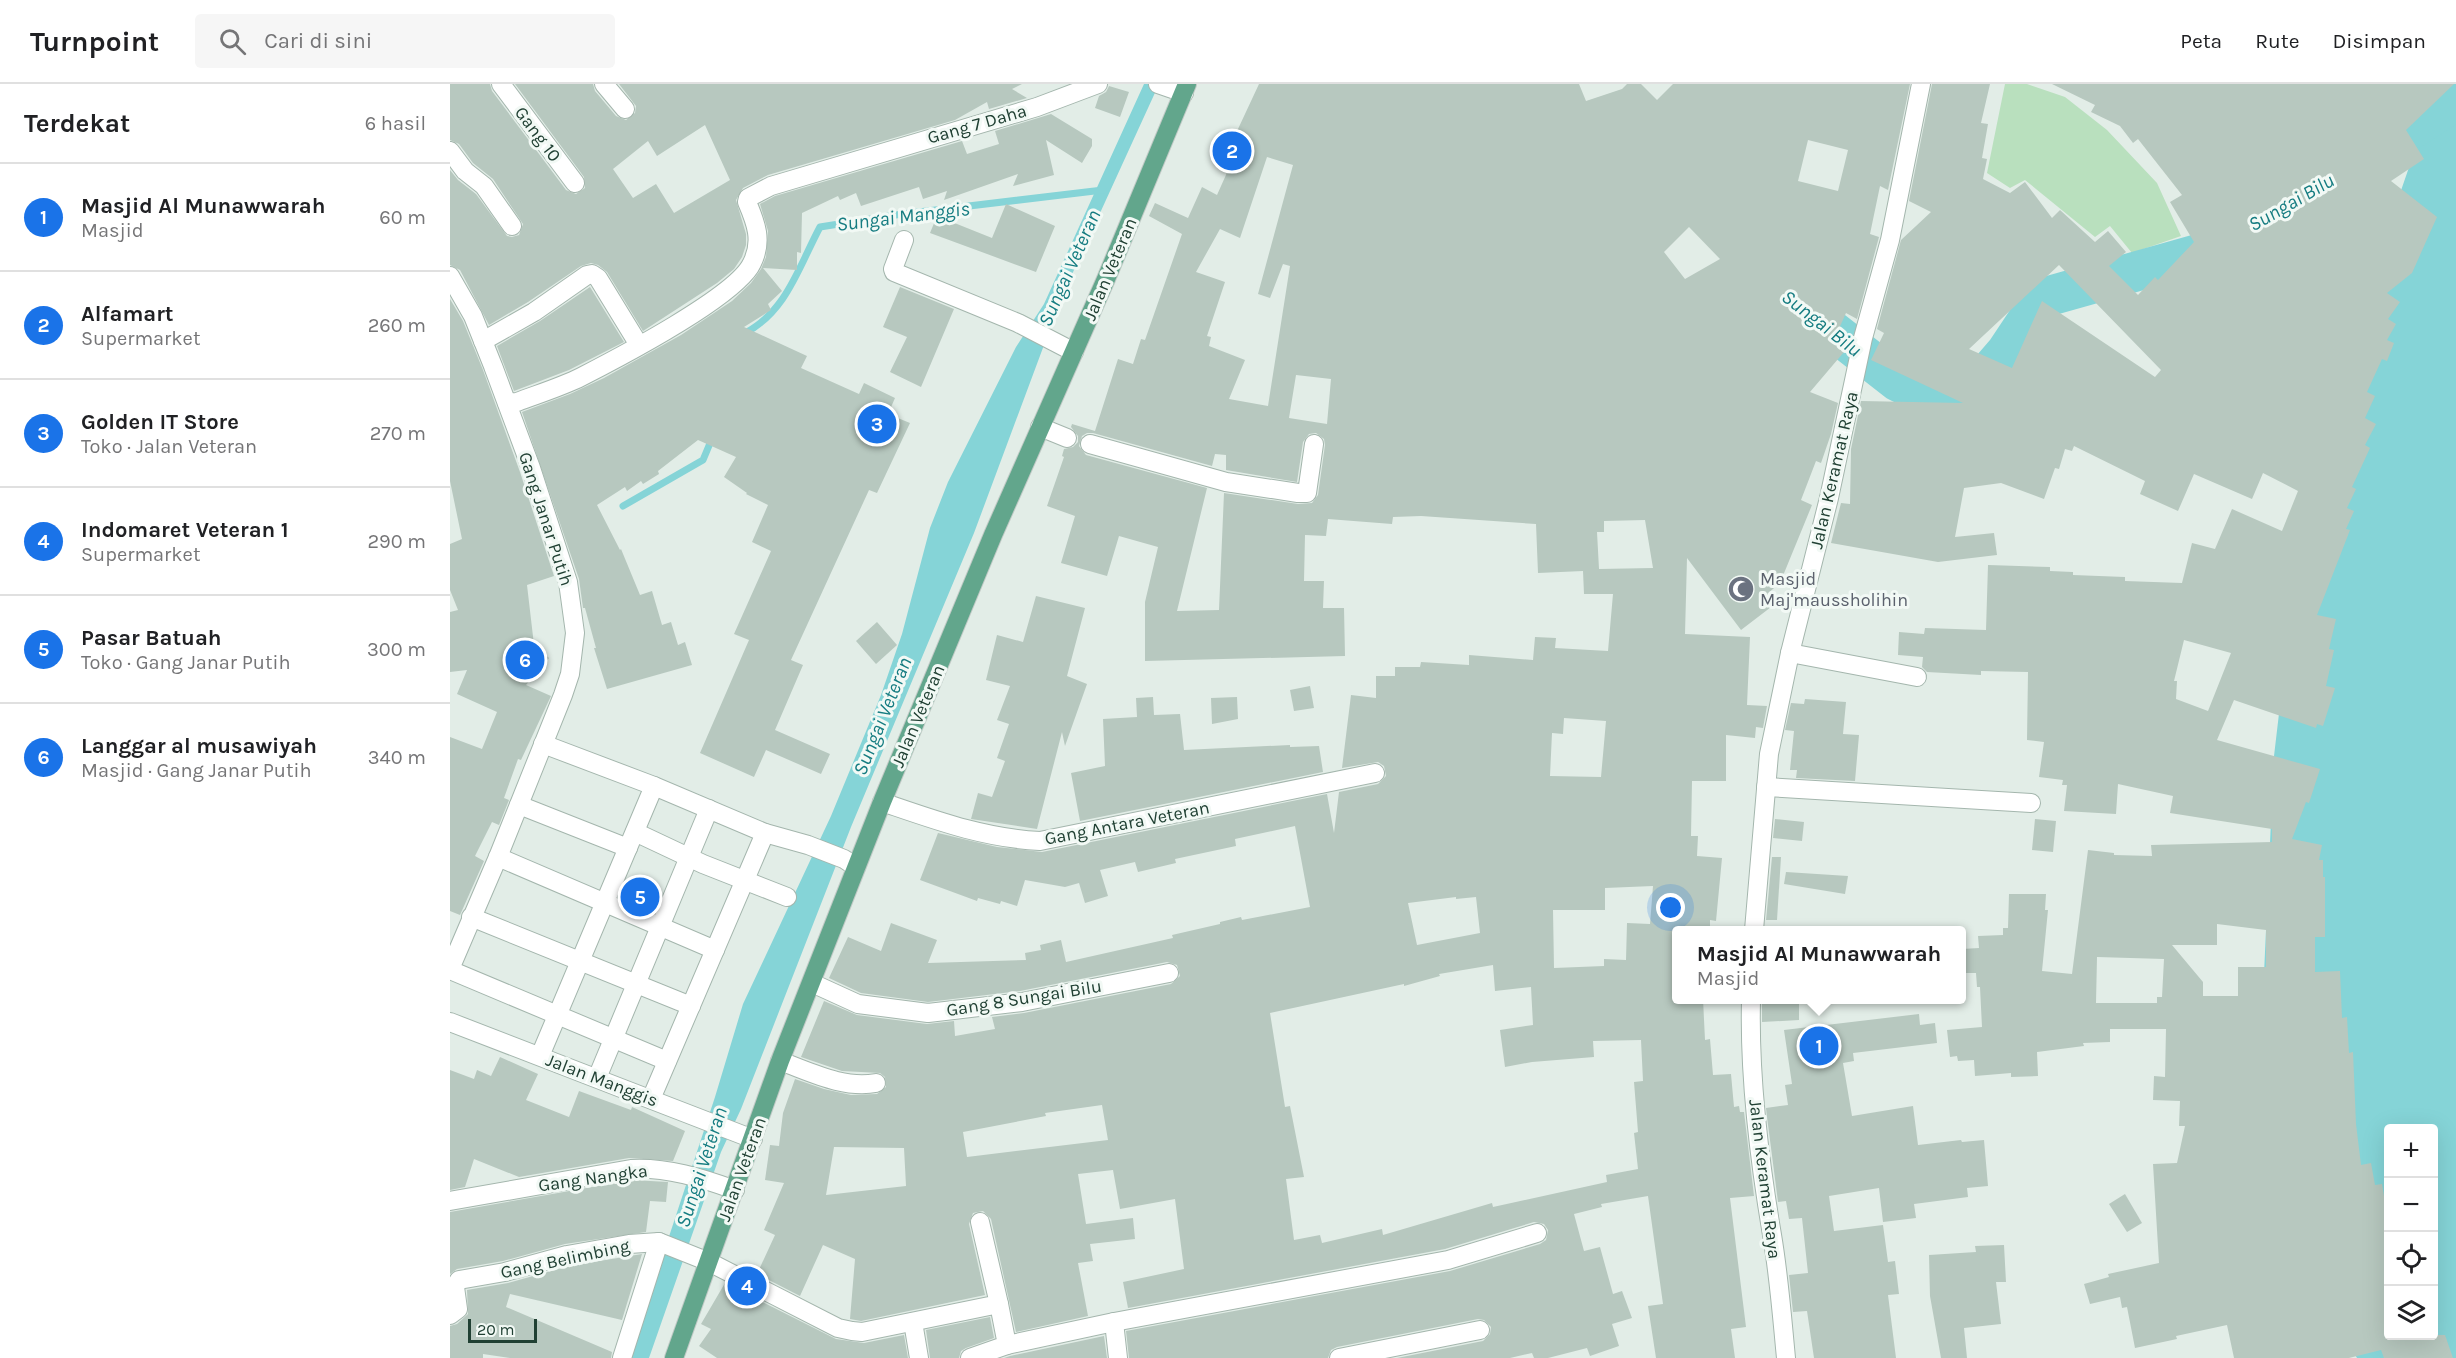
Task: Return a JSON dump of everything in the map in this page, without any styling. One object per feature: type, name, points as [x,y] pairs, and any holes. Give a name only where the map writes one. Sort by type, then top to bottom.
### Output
[{"type":"main road","name":"Jalan Veteran","points":[[674,1358],[780,1061],[812,983],[850,863],[882,802],[1185,89]]},
{"type":"street","name":"Gang 10","points":[[501,84],[575,183]]},
{"type":"street","points":[[604,84],[625,109]]},
{"type":"street","name":"Gang 7 Daha","points":[[639,345],[726,292],[746,274],[756,255],[759,242],[755,220],[747,202],[748,198],[771,186],[1037,107],[1098,84]]},
{"type":"street","name":"Jalan Keramat Raya","points":[[1754,926],[1769,754],[1790,653],[1829,498],[1863,338],[1890,240],[1921,84]]},
{"type":"street","points":[[1161,85],[1185,89]]},
{"type":"street","points":[[450,151],[465,171],[484,186],[512,226]]},
{"type":"street","points":[[904,240],[893,269],[894,272],[1018,323],[1074,352]]},
{"type":"street","points":[[483,341],[534,312],[587,275],[592,274],[598,278],[639,345],[580,378],[517,402],[507,403]]},
{"type":"street","name":"Gang Janar Putih","points":[[450,277],[474,316],[531,468],[568,582],[575,633],[570,674],[498,857],[450,970]]},
{"type":"street","points":[[1041,427],[1067,438]]},
{"type":"street","points":[[1090,444],[1226,482],[1298,493],[1307,493],[1314,444]]},
{"type":"street","points":[[1790,653],[1917,677]]},
{"type":"street","points":[[543,744],[654,786],[765,833],[808,845],[850,863]]},
{"type":"street","name":"Gang Antara Veteran","points":[[882,802],[967,831],[1015,840],[1040,841],[1375,773]]},
{"type":"street","points":[[540,1056],[654,786]]},
{"type":"street","points":[[1766,787],[2031,803]]},
{"type":"street","points":[[519,805],[689,857],[787,897]]},
{"type":"street","points":[[597,1078],[709,809]]},
{"type":"street","points":[[651,1099],[765,833]]},
{"type":"street","points":[[498,857],[715,950]]},
{"type":"street","points":[[471,917],[691,1006]]},
{"type":"street","points":[[450,970],[667,1061]]},
{"type":"street","name":"Gang 8 Sungai Bilu","points":[[812,983],[858,1004],[928,1013],[1022,1002],[1169,972]]},
{"type":"street","name":"Jalan Keramat Raya","points":[[1751,1004],[1750,1045],[1763,1185],[1773,1236],[1786,1358]]},
{"type":"street","name":"Jalan Manggis","points":[[450,1022],[753,1139]]},
{"type":"street","points":[[780,1061],[856,1086],[876,1083]]},
{"type":"street","name":"Gang Nangka","points":[[450,1200],[631,1169],[650,1168],[685,1174],[735,1190]]},
{"type":"street","points":[[980,1222],[1007,1345]]},
{"type":"street","points":[[970,1358],[1007,1345],[1114,1322],[1448,1260],[1537,1233]]},
{"type":"street","points":[[622,1358],[660,1243]]},
{"type":"street","name":"Gang Belimbing","points":[[450,1315],[458,1309],[455,1287],[459,1280],[505,1272],[567,1255],[629,1244],[660,1243],[709,1262],[838,1328],[862,1332],[999,1304]]},
{"type":"street","points":[[913,1322],[919,1358]]},
{"type":"street","points":[[1114,1322],[1118,1358]]},
{"type":"street","points":[[1339,1358],[1480,1330]]},
{"type":"green space","points":[[2005,84],[2027,84],[2065,97],[2107,130],[2157,183],[2181,236],[2132,253],[2110,226],[2095,237],[2025,180],[2010,188],[1987,173]]},
{"type":"water","name":"Sungai Veteran","points":[[1144,84],[1159,84],[1063,294],[974,533],[851,827],[741,1109],[721,1152],[649,1358],[629,1358],[715,1097],[743,1004],[831,816],[881,695],[902,634],[930,528],[948,482],[1016,347],[1044,304]]},
{"type":"water","points":[[2452,84],[2456,84],[2456,1358],[2357,1358],[2322,1301],[2264,974],[2274,756],[2298,552],[2386,234],[2426,118]]},
{"type":"building","points":[[450,84],[490,84],[492,91],[566,190],[576,194],[585,188],[584,177],[515,84],[593,84],[595,91],[616,116],[626,120],[635,113],[636,106],[619,84],[1022,84],[1012,89],[1027,98],[989,109],[987,102],[955,120],[768,175],[743,188],[736,200],[746,234],[746,245],[734,269],[717,283],[643,331],[607,272],[591,263],[581,266],[489,325],[460,270],[450,265],[450,170],[458,180],[476,194],[507,236],[519,235],[523,224],[493,179],[473,163],[459,144],[450,140]],"holes":[[[705,125],[730,180],[674,213],[656,184],[633,198],[613,169],[648,141],[657,156]]]},
{"type":"building","points":[[1259,84],[1579,84],[1586,101],[1622,89],[1627,84],[1641,84],[1657,100],[1673,84],[1910,84],[1888,190],[1880,186],[1870,234],[1879,237],[1857,319],[1846,313],[1833,342],[1844,352],[1810,392],[1838,403],[1821,463],[1816,461],[1801,500],[1812,505],[1780,583],[1767,594],[1775,604],[1741,630],[1687,558],[1685,634],[1750,637],[1747,705],[1767,706],[1763,728],[1756,727],[1755,738],[1726,735],[1726,781],[1692,781],[1691,836],[1698,836],[1697,856],[1722,858],[1716,921],[1710,920],[1710,926],[1672,926],[1672,1004],[1703,1004],[1705,1040],[1710,1039],[1713,1075],[1731,1074],[1734,1107],[1739,1106],[1740,1112],[1744,1112],[1754,1196],[1730,1198],[1746,1327],[1731,1329],[1735,1358],[1656,1358],[1648,1306],[1663,1304],[1648,1196],[1601,1204],[1602,1207],[1574,1214],[1584,1251],[1600,1247],[1613,1294],[1622,1291],[1632,1318],[1612,1324],[1619,1346],[1590,1356],[1587,1348],[1548,1358],[1534,1358],[1532,1353],[1510,1358],[1397,1358],[1483,1341],[1490,1334],[1491,1327],[1484,1320],[1478,1319],[1337,1347],[1331,1350],[1328,1358],[1129,1358],[1126,1331],[1450,1271],[1540,1244],[1546,1240],[1548,1230],[1544,1224],[1534,1222],[1445,1249],[1128,1308],[1123,1282],[1184,1269],[1175,1199],[1120,1209],[1113,1170],[1078,1174],[1086,1224],[1133,1218],[1135,1239],[1090,1244],[1093,1261],[1078,1263],[1088,1316],[1016,1332],[991,1219],[983,1211],[973,1213],[969,1224],[985,1295],[861,1321],[850,1319],[855,1259],[823,1245],[800,1296],[757,1274],[775,1235],[764,1230],[784,1183],[765,1180],[770,1145],[779,1146],[783,1113],[795,1079],[851,1095],[877,1094],[886,1087],[885,1077],[880,1073],[842,1071],[801,1057],[824,1001],[857,1015],[927,1024],[954,1021],[955,1036],[995,1029],[992,1017],[1024,1013],[1171,984],[1180,976],[1177,965],[1167,962],[1020,991],[928,1002],[861,993],[829,978],[848,937],[881,951],[891,923],[937,940],[928,963],[1026,960],[1025,953],[1041,950],[1040,945],[1061,940],[1066,962],[1173,938],[1172,935],[1241,917],[1242,920],[1310,907],[1295,826],[1235,839],[1236,846],[1175,859],[1176,863],[1138,872],[1135,862],[1100,870],[1108,896],[1085,903],[1079,883],[1065,887],[1025,880],[1017,906],[978,898],[977,901],[920,880],[938,833],[997,847],[1042,852],[1327,794],[1334,833],[1339,792],[1378,784],[1386,776],[1384,766],[1378,762],[1342,768],[1351,695],[1376,698],[1376,676],[1395,676],[1395,667],[1420,667],[1421,662],[1469,665],[1469,655],[1533,660],[1535,637],[1556,638],[1555,648],[1608,651],[1613,594],[1584,594],[1583,571],[1538,573],[1536,524],[1421,516],[1393,517],[1392,524],[1328,519],[1326,536],[1305,535],[1304,581],[1324,581],[1323,608],[1344,608],[1345,656],[1145,661],[1145,602],[1158,547],[1119,536],[1107,576],[1061,563],[1075,516],[1047,506],[1064,457],[1062,456],[1064,449],[1073,447],[1078,442],[1078,436],[1071,427],[1072,424],[1095,431],[1118,359],[1133,364],[1141,339],[1145,340],[1182,234],[1149,216],[1155,203],[1188,218],[1202,187],[1217,195],[1238,148],[1231,144]],"holes":[[[1808,140],[1848,150],[1838,191],[1798,181]],[[1267,157],[1293,165],[1258,294],[1270,298],[1283,264],[1290,266],[1268,406],[1229,399],[1245,360],[1209,346],[1211,337],[1207,336],[1225,282],[1196,272],[1220,229],[1240,238]],[[1689,227],[1720,259],[1685,279],[1664,252]],[[1296,375],[1331,379],[1327,424],[1289,418]],[[1093,433],[1212,466],[1215,454],[1226,455],[1226,470],[1297,482],[1303,442],[1309,434],[1316,433],[1324,439],[1325,445],[1318,495],[1312,503],[1298,504],[1224,493],[1219,610],[1177,611],[1207,488],[1086,455],[1079,446],[1082,436]],[[1645,520],[1653,568],[1599,569],[1597,532],[1604,532],[1604,521]],[[1564,718],[1606,721],[1601,777],[1550,776],[1552,733],[1563,734]],[[1653,886],[1650,924],[1627,923],[1626,960],[1604,959],[1604,966],[1554,968],[1553,910],[1605,910],[1605,888]],[[1476,897],[1480,933],[1417,945],[1408,903]],[[1493,965],[1495,991],[1531,987],[1533,1025],[1500,1030],[1505,1067],[1532,1062],[1594,1057],[1593,1041],[1641,1040],[1643,1081],[1634,1082],[1638,1132],[1634,1133],[1638,1169],[1606,1175],[1607,1182],[1493,1207],[1492,1203],[1383,1235],[1382,1229],[1322,1243],[1320,1235],[1294,1240],[1286,1179],[1304,1177],[1290,1106],[1285,1107],[1270,1013],[1404,984],[1404,986],[1440,976],[1439,974]],[[1102,1105],[1108,1140],[967,1157],[963,1132],[1046,1116],[1045,1113]],[[834,1147],[904,1148],[906,1186],[826,1195]]]},
{"type":"building","points":[[1932,84],[1990,84],[1981,123],[1988,124],[1982,158],[1987,159],[1983,179],[2010,193],[2025,182],[2052,218],[2060,210],[2095,242],[2108,231],[2126,252],[2109,266],[2138,295],[2155,277],[2158,280],[2194,242],[2170,202],[2182,195],[2138,139],[2133,143],[2120,126],[2091,112],[2095,105],[2052,84],[2454,84],[2406,130],[2424,159],[2391,181],[2437,217],[2412,273],[2387,293],[2400,302],[2388,319],[2396,324],[2387,340],[2394,343],[2387,361],[2382,359],[2367,392],[2375,396],[2365,418],[2376,424],[2365,445],[2370,448],[2352,487],[2356,489],[2347,508],[2354,511],[2346,529],[2350,530],[2317,615],[2336,619],[2329,649],[2334,650],[2326,686],[2335,688],[2323,726],[2317,724],[2316,728],[2234,700],[2217,740],[2320,769],[2309,803],[2306,802],[2292,839],[2322,845],[2319,860],[2323,860],[2323,877],[2325,877],[2325,937],[2315,937],[2315,972],[2340,971],[2342,1018],[2347,1017],[2349,1053],[2353,1052],[2356,1124],[2361,1165],[2371,1163],[2375,1185],[2382,1184],[2384,1196],[2384,1340],[2438,1340],[2438,1335],[2445,1335],[2453,1358],[2384,1358],[2381,1350],[2349,1358],[2234,1358],[2227,1325],[2135,1348],[2127,1307],[2122,1308],[2120,1297],[2090,1304],[2084,1284],[2109,1277],[2108,1274],[2159,1263],[2153,1164],[2177,1163],[2185,1126],[2179,1126],[2180,1101],[2153,1100],[2154,1076],[2165,1077],[2166,1029],[2110,1029],[2110,1042],[2083,1043],[2084,1046],[2037,1052],[2038,1076],[2011,1077],[2011,1073],[1975,1076],[1974,1060],[1958,1061],[1957,1056],[1950,1057],[1947,1030],[1982,1027],[1980,987],[1977,987],[1976,973],[1966,973],[1966,949],[1979,948],[1978,936],[2003,935],[2003,928],[2008,928],[2009,894],[2046,894],[2045,910],[2048,910],[2042,971],[2072,974],[2088,850],[2114,853],[2114,855],[2152,856],[2151,845],[2272,842],[2272,829],[2170,813],[2173,796],[2118,784],[2116,814],[2064,811],[2067,785],[2062,785],[2063,780],[2039,777],[2044,742],[2027,740],[2028,672],[1981,671],[1981,675],[1927,672],[1922,667],[1923,657],[1898,655],[1899,632],[1924,634],[1925,628],[1986,630],[1988,565],[2050,567],[2050,571],[2073,572],[2073,575],[2125,577],[2125,581],[2182,583],[2192,543],[2215,549],[2232,509],[2282,531],[2298,491],[2263,473],[2252,499],[2194,474],[2178,511],[2140,494],[2145,481],[2074,446],[2072,451],[2065,449],[2059,469],[2055,468],[2044,499],[2001,483],[1964,488],[1955,537],[1994,533],[1997,555],[1938,562],[1831,543],[1841,503],[1850,504],[1851,449],[1861,401],[1963,403],[1871,360],[1884,333],[1877,329],[1901,240],[1931,212],[1909,201]],"holes":[[[2059,265],[2161,370],[2155,377],[2042,301],[2012,368],[1969,349]],[[2184,640],[2231,653],[2208,711],[2176,699],[2177,681],[2174,681]],[[2217,924],[2266,930],[2266,967],[2238,967],[2238,996],[2203,996],[2203,982],[2172,945],[2217,945]],[[2097,957],[2164,959],[2162,997],[2157,997],[2157,1003],[2096,1003]]]},
{"type":"building","points":[[1109,86],[1129,92],[1120,117],[1095,108],[1099,96],[1106,92]]},
{"type":"building","points":[[1051,114],[1092,139],[1092,146],[1082,163],[1046,140],[1054,175],[1013,186],[1018,174],[944,200],[947,191],[923,199],[919,187],[861,206],[856,193],[840,200],[838,196],[802,213],[801,253],[797,252],[797,270],[763,268],[782,291],[768,304],[771,310],[744,327],[807,356],[801,368],[859,394],[864,383],[895,398],[888,414],[910,423],[877,493],[869,490],[791,660],[803,665],[775,730],[830,754],[821,774],[766,750],[754,777],[700,753],[749,640],[734,634],[771,551],[752,542],[768,505],[746,494],[724,477],[736,457],[698,440],[658,471],[659,474],[643,484],[641,481],[627,491],[625,487],[597,505],[621,549],[640,595],[652,591],[662,625],[671,622],[678,645],[685,642],[692,665],[607,689],[585,608],[583,608],[579,579],[522,412],[604,378],[681,335],[732,301],[751,283],[766,257],[768,231],[760,204],[775,196],[962,141],[967,154],[999,144],[995,131]]},
{"type":"building","points":[[1006,204],[1055,226],[1036,272],[930,233],[937,216],[992,238]]},
{"type":"building","points":[[590,287],[624,342],[569,370],[514,391],[497,346],[540,321]]},
{"type":"building","points":[[900,287],[954,309],[921,387],[890,372],[907,337],[883,327]]},
{"type":"building","points":[[450,299],[463,321],[483,370],[554,576],[527,585],[534,645],[549,658],[526,685],[551,696],[521,760],[518,759],[504,798],[509,800],[499,825],[492,822],[475,856],[484,861],[460,915],[450,911],[450,737],[482,749],[497,712],[457,694],[467,670],[450,672],[450,612],[458,610],[450,590],[450,544],[462,539],[450,481]]},
{"type":"building","points":[[1036,596],[1085,608],[1067,676],[1087,684],[1065,746],[1062,732],[1037,829],[971,819],[978,793],[992,797],[1005,761],[997,758],[1009,724],[997,720],[1010,686],[986,680],[997,635],[1023,642]]},
{"type":"building","points":[[877,622],[897,645],[876,664],[856,641]]},
{"type":"building","points":[[1310,686],[1314,708],[1294,711],[1290,690]]},
{"type":"building","points":[[1153,697],[1154,715],[1180,714],[1184,750],[1290,745],[1290,747],[1319,746],[1323,772],[1080,821],[1071,773],[1105,766],[1103,719],[1137,717],[1136,698]]},
{"type":"building","points":[[1237,697],[1238,719],[1212,724],[1211,698]]},
{"type":"building","points":[[1805,699],[1846,702],[1843,734],[1859,735],[1855,781],[1796,778],[1797,770],[1790,770],[1794,731],[1785,730],[1791,703],[1804,704]]},
{"type":"building","points":[[1775,819],[1804,822],[1802,841],[1773,838]]},
{"type":"building","points":[[2035,819],[2056,821],[2053,852],[2032,850]]},
{"type":"building","points":[[1772,857],[1781,857],[1777,920],[1766,920]]},
{"type":"building","points":[[1786,872],[1848,876],[1845,894],[1784,884]]},
{"type":"building","points":[[1762,1004],[1799,1004],[1799,1020],[1762,1022]]},
{"type":"building","points":[[1919,1014],[1920,1025],[1935,1023],[1937,1043],[1853,1053],[1854,1061],[1843,1063],[1852,1116],[1913,1106],[1918,1145],[1984,1140],[1988,1186],[1967,1188],[1968,1197],[1914,1204],[1916,1218],[1883,1222],[1879,1188],[1829,1196],[1834,1231],[1883,1225],[1888,1262],[1895,1261],[1899,1294],[1888,1295],[1896,1358],[1814,1358],[1807,1311],[1793,1312],[1789,1275],[1808,1273],[1802,1218],[1789,1219],[1786,1201],[1778,1202],[1766,1108],[1788,1105],[1785,1085],[1792,1084],[1784,1030]]},
{"type":"building","points":[[500,1057],[538,1074],[526,1100],[569,1117],[579,1091],[631,1110],[632,1107],[685,1131],[673,1161],[629,1158],[519,1177],[474,1159],[465,1187],[450,1190],[450,1070],[474,1079],[477,1070],[491,1076]]},
{"type":"building","points":[[632,1180],[668,1182],[666,1202],[650,1201],[646,1232],[565,1244],[503,1261],[457,1269],[450,1274],[450,1212]]},
{"type":"building","points":[[2125,1194],[2142,1223],[2127,1232],[2109,1204]]},
{"type":"building","points":[[2004,1245],[2006,1282],[1996,1282],[2001,1324],[1964,1328],[1967,1358],[1941,1358],[1930,1296],[1929,1255],[1976,1252],[1975,1246]]},
{"type":"building","points":[[642,1254],[622,1320],[510,1294],[506,1307],[612,1352],[611,1358],[510,1358],[483,1354],[483,1358],[450,1358],[450,1326],[457,1324],[468,1314],[467,1290],[508,1283],[569,1266]]},
{"type":"building","points":[[725,1283],[836,1339],[864,1343],[904,1335],[908,1358],[717,1358],[699,1346],[711,1329],[701,1324]]},
{"type":"building","points":[[990,1317],[994,1338],[966,1348],[961,1351],[959,1358],[930,1358],[926,1330]]},
{"type":"building","points":[[1104,1336],[1107,1358],[1004,1358],[1010,1356]]},
{"type":"waterway","name":"Sungai Bilu","points":[[2362,161],[2456,101]]},
{"type":"waterway","name":"Sungai Manggis","points":[[745,333],[759,324],[782,300],[820,227],[902,214],[1103,190]]},
{"type":"waterway","name":"Sungai Bilu","points":[[1792,299],[1897,381],[1927,396],[1956,394],[1981,381],[2006,352],[2042,298],[2198,254],[2226,239]]},
{"type":"waterway","name":"Sungai Manggis","points":[[623,506],[703,460],[713,436]]},
{"type":"place","name":"Alfamart","points":[[1232,151]]},
{"type":"place","name":"Golden IT Store","points":[[877,424]]},
{"type":"place","name":"Masjid Maj'maussholihin","points":[[1741,589]]},
{"type":"place","name":"Langgar al musawiyah","points":[[525,660]]},
{"type":"place","name":"Pasar Batuah","points":[[640,897]]},
{"type":"place","name":"Masjid Al Munawwarah","points":[[1819,1046]]},
{"type":"place","name":"Indomaret Veteran 1","points":[[747,1286]]}]
